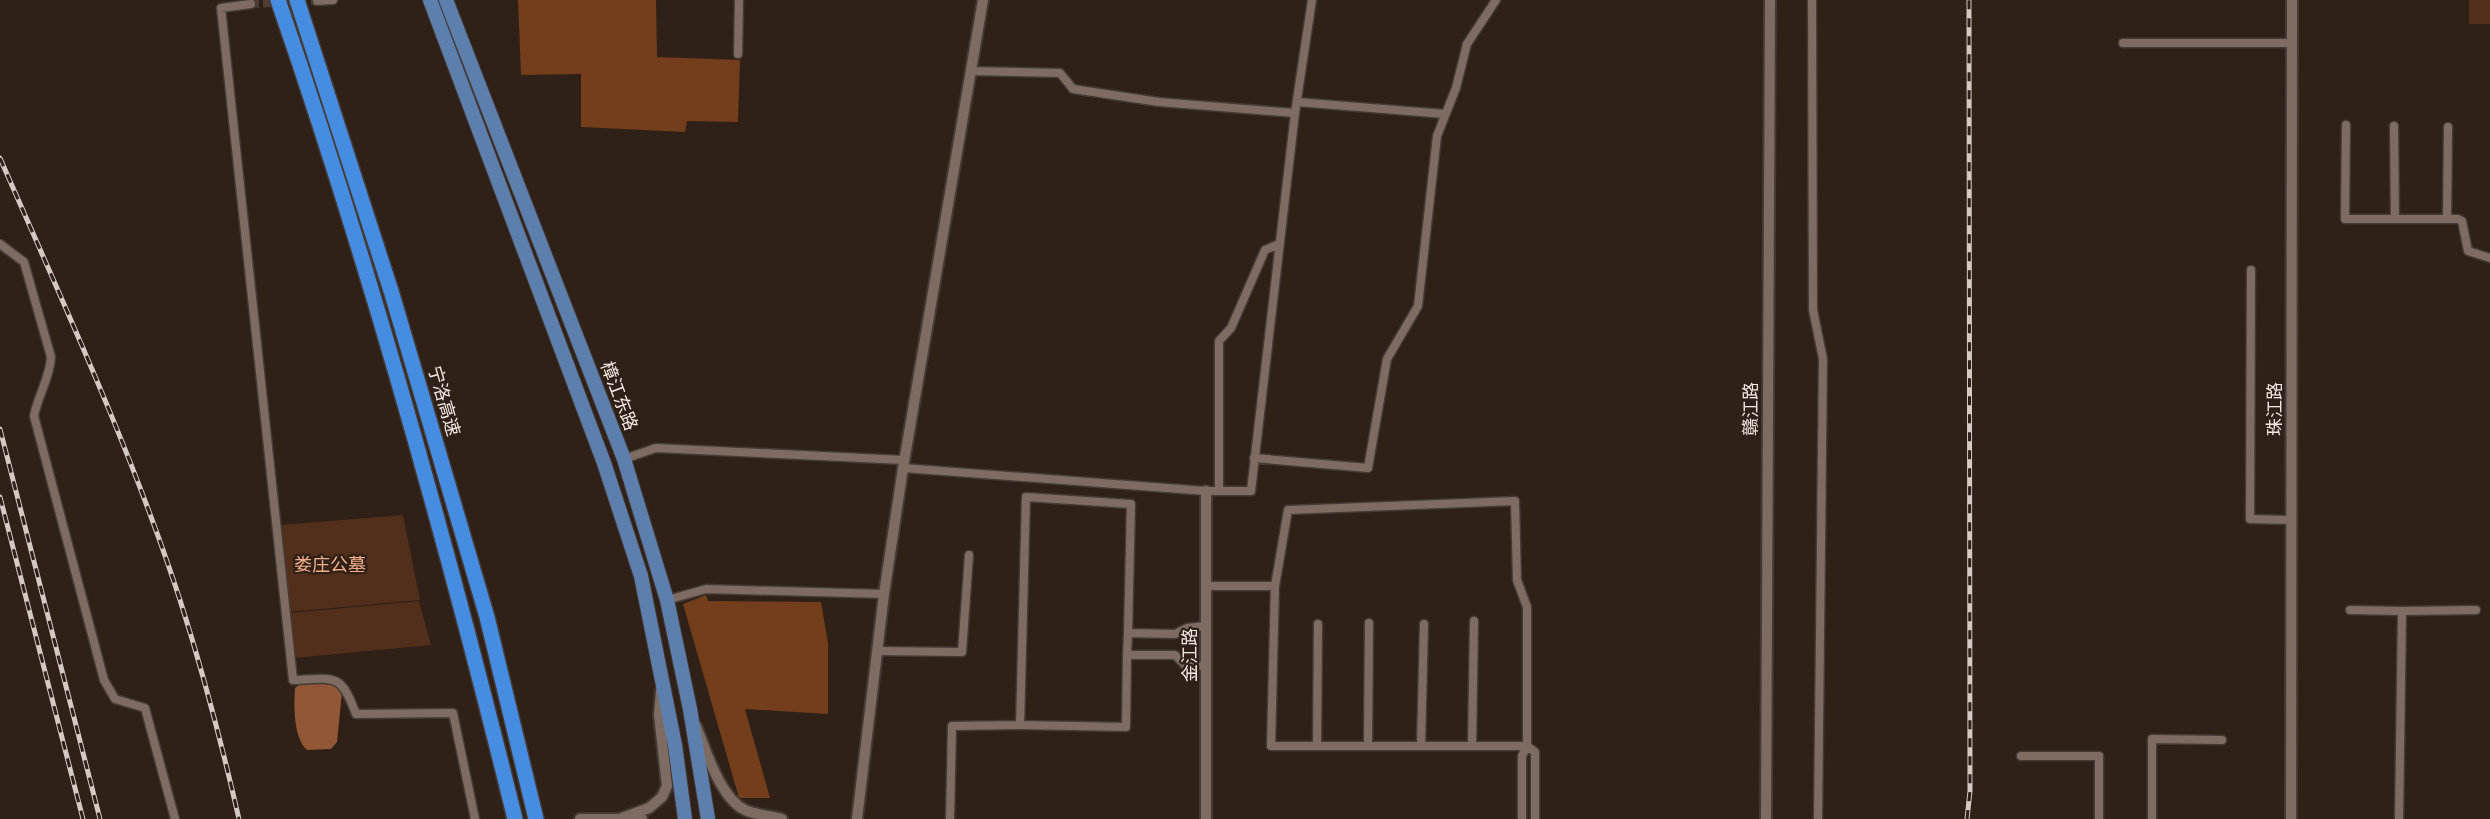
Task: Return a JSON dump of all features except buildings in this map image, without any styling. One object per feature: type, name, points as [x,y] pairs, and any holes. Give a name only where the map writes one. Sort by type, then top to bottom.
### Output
[{"type":"highway","points":[[278,0],[317,113],[375,297],[467,625],[515,819]]},
{"type":"highway","name":"宁洛高速","points":[[297,0],[412,361],[487,617],[536,819]]},
{"type":"main road","name":"樟江东路","points":[[430,0],[604,463],[641,576],[662,673],[685,819]]},
{"type":"main road","name":"樟江东路","points":[[446,0],[624,459],[667,600],[690,710],[708,819]]},
{"type":"street","points":[[317,2],[333,0]]},
{"type":"street","points":[[738,54],[739,0]]},
{"type":"street","points":[[857,819],[884,594],[903,464],[982,0]]},
{"type":"street","points":[[624,459],[656,448],[903,464],[1206,491],[1251,491],[1295,113],[1312,0]]},
{"type":"street","points":[[1254,459],[1368,468],[1387,359],[1418,306],[1437,136],[1456,88],[1467,44],[1496,0]]},
{"type":"street","name":"赣江路","points":[[1766,819],[1770,0]]},
{"type":"street","points":[[1812,0],[1813,310],[1823,359],[1818,819]]},
{"type":"street","name":"珠江路","points":[[2291,819],[2292,0]]},
{"type":"street","points":[[251,4],[221,8],[293,680],[334,680],[347,689],[356,714],[453,713],[475,819]]},
{"type":"street","points":[[2123,43],[2292,43]]},
{"type":"street","points":[[970,71],[1060,73],[1073,89],[1159,102],[1295,113]]},
{"type":"street","points":[[1297,102],[1445,114]]},
{"type":"street","points":[[2346,125],[2345,219],[2462,221],[2468,251],[2490,258]]},
{"type":"street","points":[[2394,126],[2395,219]]},
{"type":"street","points":[[2446,219],[2448,127]]},
{"type":"street","points":[[0,244],[24,262],[51,357],[50,372],[37,402],[34,416],[104,680],[115,699],[145,708],[175,819]]},
{"type":"street","points":[[1219,491],[1219,341],[1231,328],[1265,250],[1279,244]]},
{"type":"street","points":[[2251,270],[2250,519],[2292,520]]},
{"type":"street","name":"金江路","points":[[1206,491],[1206,819]]},
{"type":"street","points":[[950,819],[952,726],[1126,728],[1131,504],[1026,497],[1020,725]]},
{"type":"street","points":[[1522,819],[1522,756],[1527,746],[1527,607],[1517,580],[1515,501],[1288,510],[1275,586],[1271,746],[1527,746],[1535,752],[1535,819]]},
{"type":"street","points":[[878,651],[962,652],[969,555]]},
{"type":"street","points":[[1206,586],[1275,586]]},
{"type":"street","points":[[667,600],[706,589],[884,594]]},
{"type":"street","points":[[2350,610],[2476,610]]},
{"type":"street","points":[[2399,819],[2402,610]]},
{"type":"street","points":[[1472,746],[1474,621]]},
{"type":"street","points":[[1368,746],[1369,623]]},
{"type":"street","points":[[1317,746],[1318,624]]},
{"type":"street","points":[[1421,746],[1424,624]]},
{"type":"street","points":[[1128,633],[1175,634],[1187,628],[1206,626]]},
{"type":"street","points":[[1128,654],[1175,655],[1185,665],[1206,666]]},
{"type":"street","points":[[622,818],[649,808],[662,797],[667,786],[659,715],[662,673]]},
{"type":"street","points":[[690,710],[719,782],[736,803],[745,810],[782,819]]},
{"type":"street","points":[[2152,819],[2152,739],[2222,740]]},
{"type":"street","points":[[2021,756],[2099,756],[2099,819]]},
{"type":"street","points":[[580,819],[642,819]]},
{"type":"green space","points":[[2469,0],[2490,0],[2490,24],[2469,24]]},
{"type":"green space","name":"娄庄公墓","points":[[403,515],[420,600],[289,612],[281,525]]},
{"type":"green space","points":[[419,601],[431,645],[294,658],[290,613]]},
{"type":"shaded area","points":[[518,0],[656,0],[657,57],[740,60],[738,122],[687,121],[685,132],[581,127],[581,74],[521,75]]},
{"type":"shaded area","points":[[706,595],[708,601],[821,602],[828,643],[828,714],[745,709],[770,798],[739,798],[683,604]]},
{"type":"shaded area","points":[[323,682],[335,684],[342,692],[337,742],[331,749],[307,750],[302,745],[297,730],[295,688],[300,684]]},
{"type":"tunnel","points":[[251,4],[317,1]]},
{"type":"railway","points":[[1967,819],[1970,791],[1969,0]]},
{"type":"railway","points":[[0,158],[118,432],[161,544],[204,681],[239,819]]},
{"type":"railway","points":[[0,429],[100,819]]},
{"type":"railway","points":[[0,497],[83,819]]}]
